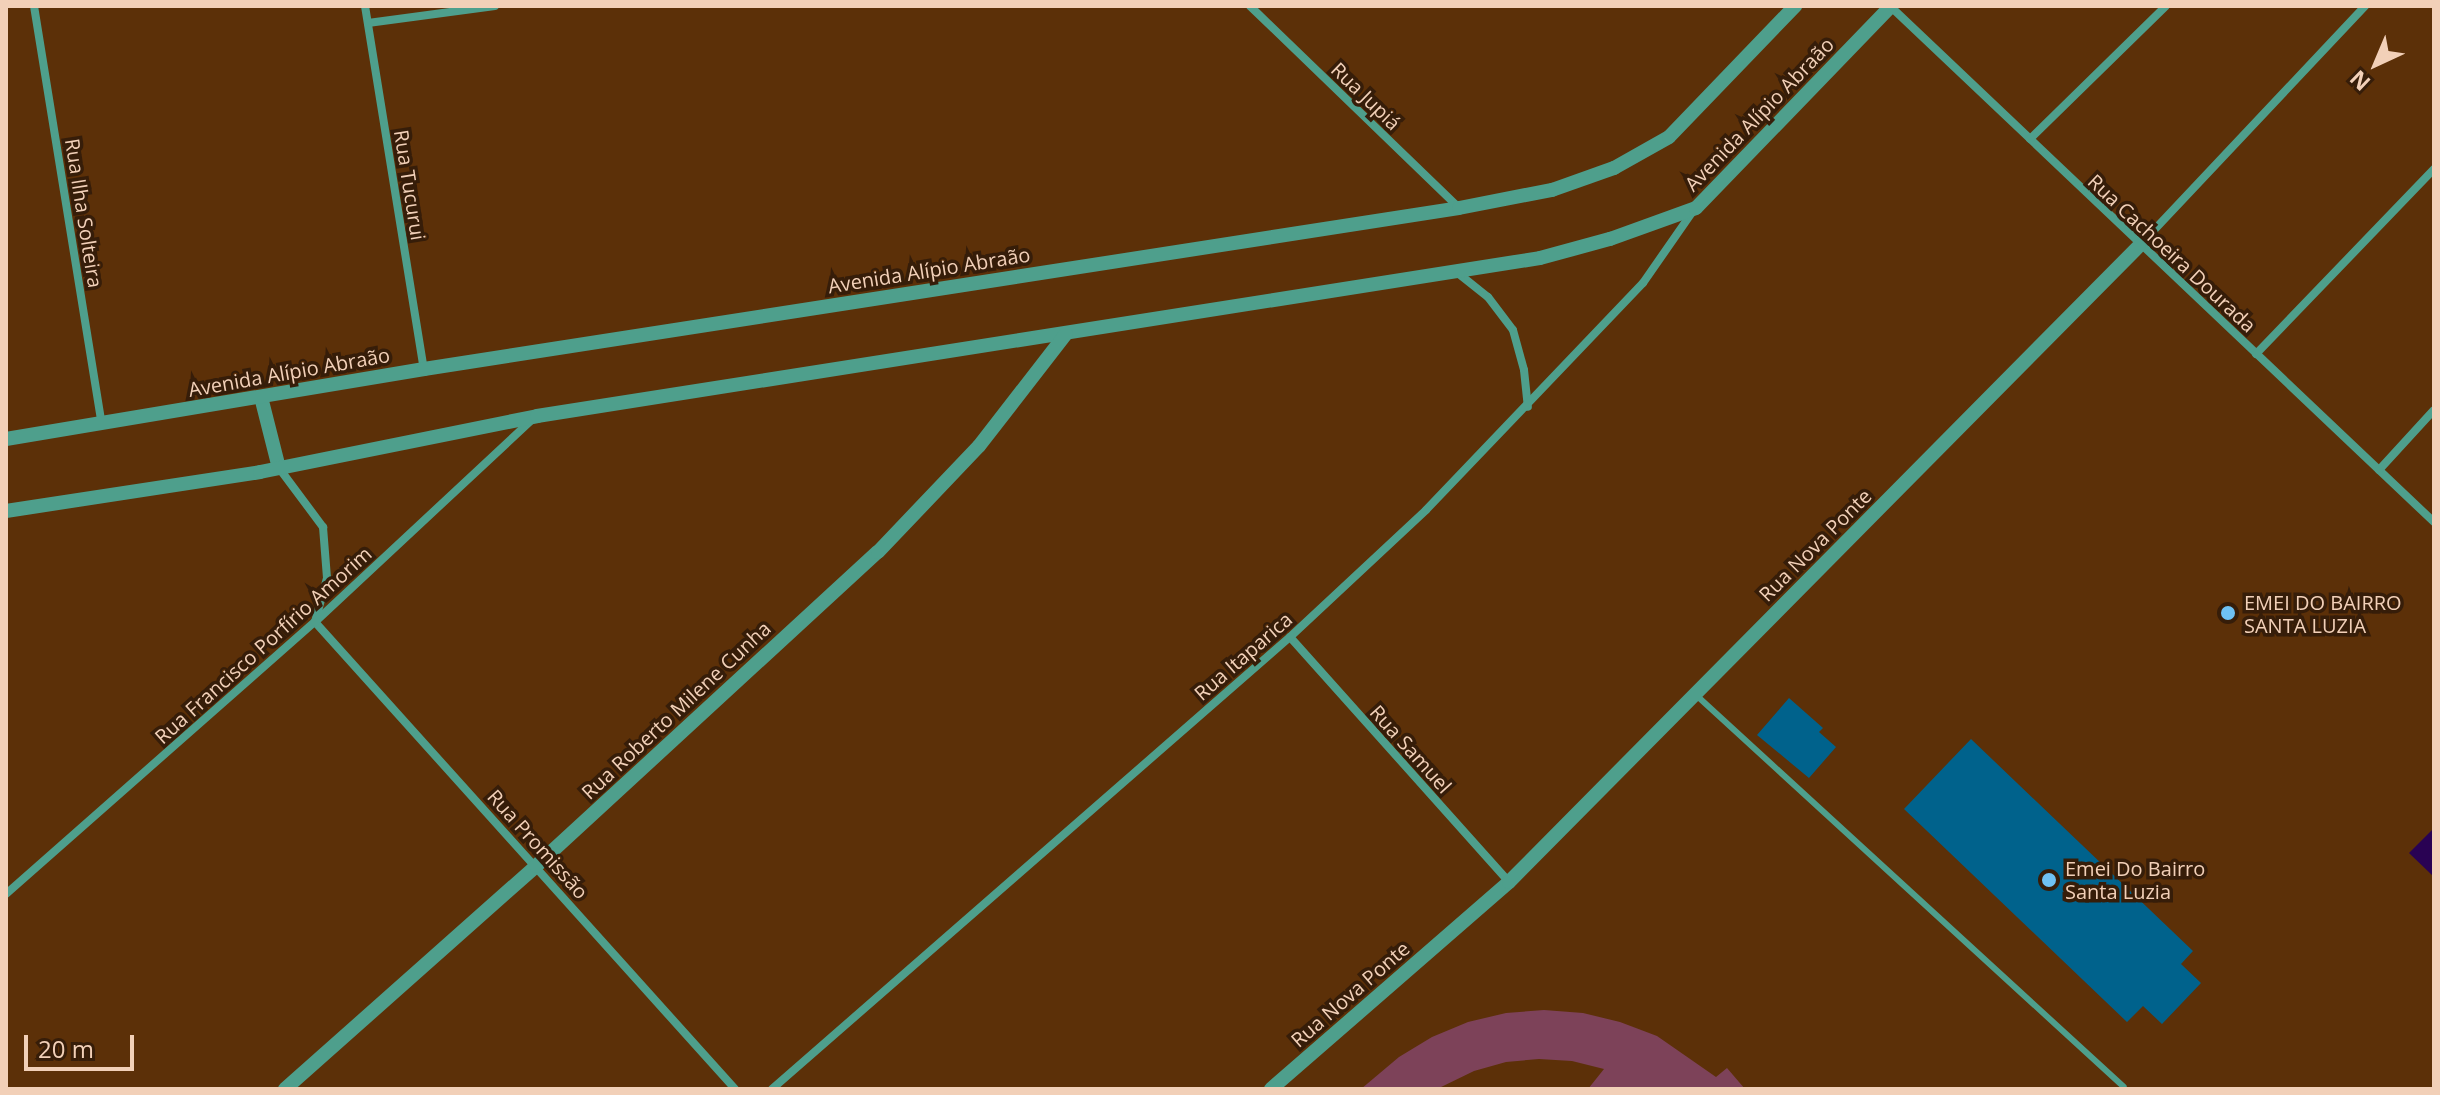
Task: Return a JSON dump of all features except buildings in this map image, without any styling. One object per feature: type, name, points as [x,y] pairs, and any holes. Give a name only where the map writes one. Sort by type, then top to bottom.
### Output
[{"type":"street","name":"Rua Ilha Solteira","points":[[34,6],[102,425]]},
{"type":"street","name":"Rua Tucurui","points":[[365,6],[424,369]]},
{"type":"street","points":[[368,23],[495,6]]},
{"type":"street","name":"Rua Jupiá","points":[[1250,6],[1459,208]]},
{"type":"street","name":"Avenida Alípio Abraão","points":[[6,439],[424,369],[1459,208],[1552,190],[1614,168],[1669,137],[1794,6]]},
{"type":"street","name":"Avenida Alípio Abraão","points":[[6,511],[279,468],[537,416],[1540,258],[1610,239],[1696,208],[1891,6]]},
{"type":"street","name":"Rua Cachoeira Dourada","points":[[1891,6],[2139,246],[2434,522]]},
{"type":"street","points":[[2030,139],[2166,6]]},
{"type":"street","name":"Rua Nova Ponte","points":[[1271,1089],[1509,882],[2139,246],[2365,6]]},
{"type":"street","points":[[2256,354],[2434,169]]},
{"type":"street","name":"Rua Itaparica","points":[[772,1089],[1290,637],[1426,510],[1528,407],[1643,283],[1696,208]]},
{"type":"street","points":[[1454,270],[1488,297],[1513,330],[1524,370],[1528,407]]},
{"type":"street","name":"Rua Roberto Milene Cunha","points":[[285,1089],[536,866],[889,541],[979,446],[1066,334]]},
{"type":"street","points":[[261,397],[279,468],[323,527],[327,578],[315,622]]},
{"type":"street","points":[[2379,470],[2434,410]]},
{"type":"street","name":"Rua Francisco Porfírio Amorim","points":[[6,894],[315,622],[537,416]]},
{"type":"street","name":"Rua Promissão","points":[[315,622],[735,1089]]},
{"type":"street","name":"Rua Samuel","points":[[1290,637],[1509,882]]},
{"type":"lane","points":[[1695,694],[2124,1087]]},
{"type":"shaded area","points":[[2434,828],[2434,877],[2409,853]]},
{"type":"shaded area","points":[[1544,1010],[1583,1013],[1657,1036],[1716,1077],[1727,1068],[1745,1089],[1588,1089],[1604,1069],[1572,1061],[1539,1059],[1506,1062],[1474,1071],[1437,1089],[1361,1089],[1399,1057],[1432,1037],[1468,1022],[1506,1013]]},
{"type":"place","name":"EMEI DO BAIRRO SANTA LUZIA","points":[[2228,613]]},
{"type":"place","name":"Emei Do Bairro Santa Luzia","points":[[2049,880]]}]
